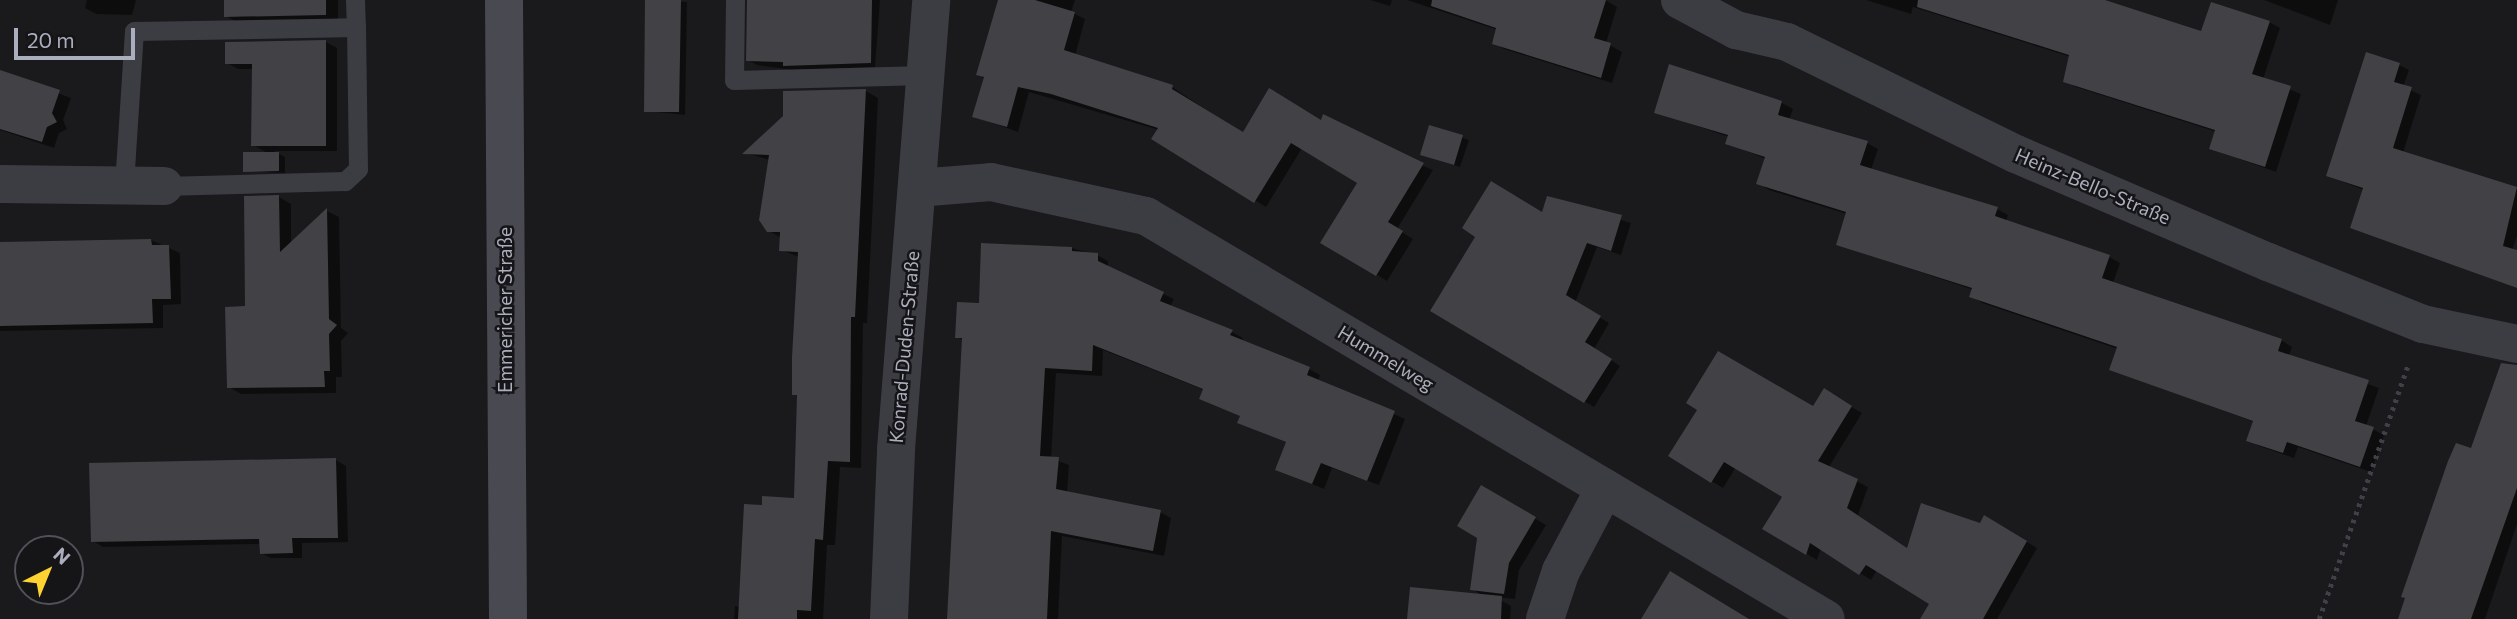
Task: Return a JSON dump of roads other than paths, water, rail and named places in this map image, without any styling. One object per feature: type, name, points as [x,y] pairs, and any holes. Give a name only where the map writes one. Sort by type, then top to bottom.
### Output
[{"type":"main road","name":"Emmericher Straße","points":[[504,0],[508,619]]},
{"type":"street","name":"Konrad-Duden-Straße","points":[[889,619],[896,449],[931,0]]},
{"type":"street","name":"Heinz-Bello-Straße","points":[[1680,0],[1736,30],[1787,43],[2029,159],[2423,324],[2517,344]]},
{"type":"street","name":"Hummelweg","points":[[917,188],[990,181],[1146,216],[1826,619]]},
{"type":"street","points":[[0,184],[164,186]]},
{"type":"street","points":[[1545,619],[1561,571],[1605,488]]},
{"type":"lane","points":[[164,186],[345,181],[358,169],[355,0]]},
{"type":"lane","points":[[735,0],[734,80],[926,75]]},
{"type":"lane","points":[[124,185],[134,31],[356,27]]}]
